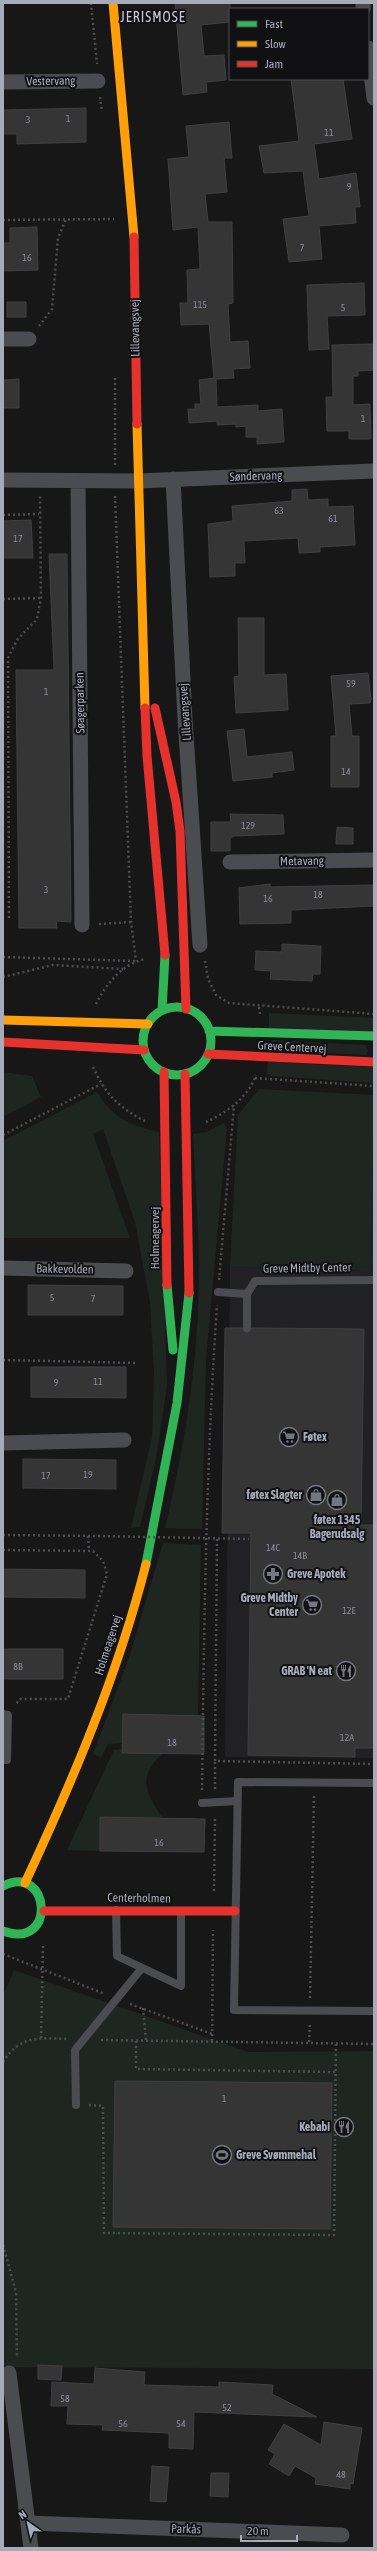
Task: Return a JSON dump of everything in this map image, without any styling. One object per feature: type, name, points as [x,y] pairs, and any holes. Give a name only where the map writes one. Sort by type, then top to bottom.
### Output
[{"type":"street","name":"Lillevangsvej","points":[[113,3],[134,219],[138,481],[147,756],[165,954],[162,1010]]},
{"type":"street","points":[[369,55],[374,92]]},
{"type":"street","name":"Vestervang","points":[[3,82],[98,81]]},
{"type":"street","points":[[3,339],[29,339]]},
{"type":"street","name":"Søndervang","points":[[138,481],[374,471]]},
{"type":"street","name":"Lillevangsvej","points":[[174,479],[185,719],[200,945]]},
{"type":"street","points":[[3,480],[138,481]]},
{"type":"street","name":"Søagerparken","points":[[78,481],[82,924]]},
{"type":"street","name":"Lillevangsvej","points":[[144,654],[176,802],[180,831],[186,1008]]},
{"type":"street","name":"Metavang","points":[[230,862],[374,860]]},
{"type":"street","points":[[174,1007],[186,1008],[204,1021],[209,1030],[211,1042],[208,1054],[203,1063],[186,1074],[175,1075],[164,1072],[152,1064],[144,1050],[143,1042],[148,1024],[162,1010],[174,1007]]},
{"type":"street","points":[[3,1020],[148,1024]]},
{"type":"street","name":"Greve Centervej","points":[[209,1030],[374,1036]]},
{"type":"street","points":[[3,1042],[144,1050]]},
{"type":"street","name":"Greve Centervej","points":[[208,1054],[374,1062]]},
{"type":"street","name":"Holmeagervej","points":[[164,1072],[166,1269],[178,1403]]},
{"type":"street","name":"Holmeagervej","points":[[25,1883],[55,1819],[107,1690],[146,1566],[178,1403],[189,1289],[186,1074]]},
{"type":"street","name":"Bakkevolden","points":[[3,1268],[126,1270]]},
{"type":"street","points":[[3,1443],[124,1440]]},
{"type":"street","points":[[3,1886],[16,1882],[25,1883],[39,1894],[44,1911],[41,1921],[34,1929],[16,1936],[4,1935]]},
{"type":"street","name":"Centerholmen","points":[[44,1911],[235,1911]]},
{"type":"street","points":[[9,2373],[30,2523],[31,2548]]},
{"type":"street","name":"Parkås","points":[[30,2523],[342,2535]]},
{"type":"lane","name":"Greve Midtby Center","points":[[247,1294],[255,1281],[374,1280]]},
{"type":"lane","points":[[218,1292],[247,1294],[247,1328]]},
{"type":"lane","points":[[3,1760],[7,1760],[5,1714]]},
{"type":"lane","points":[[374,1783],[238,1782],[234,2010],[374,2012]]},
{"type":"lane","points":[[202,1803],[237,1801]]},
{"type":"lane","points":[[116,1910],[117,1956],[181,1986],[181,1911]]},
{"type":"lane","points":[[76,2105],[75,2050],[142,1968]]},
{"type":"path","points":[[29,339],[52,309],[58,238],[66,219]]},
{"type":"path","points":[[3,220],[115,219]]},
{"type":"path","points":[[10,918],[8,658],[17,640],[37,619],[41,598],[39,514],[40,480]]},
{"type":"path","points":[[3,514],[39,514]]},
{"type":"path","points":[[3,599],[41,598]]},
{"type":"path","points":[[82,924],[131,922]]},
{"type":"path","points":[[185,953],[198,956],[207,962],[208,979],[216,995],[229,1004],[374,1014]]},
{"type":"path","points":[[3,957],[136,961],[165,954]]},
{"type":"path","points":[[3,977],[53,965],[123,969]]},
{"type":"path","points":[[255,1078],[374,1086]]},
{"type":"path","points":[[3,1135],[101,1084]]},
{"type":"path","points":[[202,1803],[206,1507],[209,1422],[218,1292],[234,1105]]},
{"type":"path","points":[[3,1360],[136,1363]]},
{"type":"path","points":[[3,1535],[249,1539]]},
{"type":"path","points":[[88,1536],[89,1550]]},
{"type":"path","points":[[217,1538],[215,1761],[374,1764]]},
{"type":"path","points":[[3,1550],[89,1550],[93,1551],[103,1561],[107,1574],[68,1699],[20,1699],[5,1714]]},
{"type":"path","points":[[310,2042],[315,1764]]},
{"type":"path","points":[[34,1929],[44,1938],[41,2038]]},
{"type":"path","points":[[143,2008],[146,2041]]},
{"type":"path","points":[[3,2062],[11,2049],[18,2044],[41,2038],[82,2040],[374,2044]]},
{"type":"path","points":[[136,2040],[136,2069],[335,2072]]},
{"type":"path","points":[[76,2105],[103,2106],[104,2234],[334,2235],[336,2043]]},
{"type":"path","points":[[3,2245],[16,2292],[18,2356],[9,2373]]},
{"type":"shaded area","points":[[269,1013],[374,1018],[374,1032],[269,1029]]},
{"type":"shaded area","points":[[272,1040],[365,1045],[368,1050],[366,1055],[274,1050],[268,1045]]},
{"type":"shaded area","points":[[268,1062],[374,1067],[374,1083],[271,1076],[267,1074]]},
{"type":"shaded area","points":[[3,1072],[32,1076],[41,1097],[3,1117]]},
{"type":"shaded area","points":[[259,1089],[374,1095],[370,1271],[230,1267],[238,1115]]},
{"type":"shaded area","points":[[97,1092],[110,1109],[123,1120],[139,1127],[159,1132],[167,1386],[156,1459],[140,1527],[131,1528],[152,1437],[154,1372],[150,1302],[135,1222],[103,1129],[93,1134],[130,1238],[3,1238],[3,1141]]},
{"type":"shaded area","name":"Greve Midtby Center","points":[[374,1116],[374,1758],[225,1757],[230,1267],[370,1271]]},
{"type":"shaded area","points":[[224,1123],[227,1128],[206,1359],[202,1529],[165,1528],[173,1495],[185,1429],[197,1328],[199,1261],[193,1134],[206,1132]]},
{"type":"shaded area","points":[[163,1543],[201,1545],[198,1716],[123,1714],[123,1743],[108,1744],[101,1758],[93,1754],[129,1658]]},
{"type":"shaded area","points":[[122,1749],[163,1753],[149,1770],[146,1786],[152,1801],[163,1818],[100,1817],[100,1851],[67,1850],[114,1750]]},
{"type":"shaded area","points":[[14,1970],[248,2052],[374,2051],[374,2369],[3,2367],[3,1995]]},
{"type":"building","points":[[175,3],[230,3],[229,22],[201,25],[204,56],[224,55],[226,80],[206,82],[207,92],[183,95]]},
{"type":"building","points":[[291,80],[343,80],[352,139],[314,144],[319,179],[356,173],[360,207],[355,207],[356,223],[319,226],[322,259],[289,262],[283,219],[309,216],[303,171],[264,173],[259,146],[299,141]]},
{"type":"building","points":[[86,108],[86,142],[17,144],[17,134],[3,134],[3,110]]},
{"type":"building","points":[[229,122],[232,158],[224,158],[227,192],[205,194],[208,222],[232,222],[233,303],[228,304],[230,342],[248,341],[250,368],[233,369],[234,378],[216,379],[217,407],[258,405],[258,411],[282,409],[284,442],[257,444],[257,437],[246,437],[246,426],[236,427],[236,424],[217,425],[217,421],[189,423],[188,409],[195,409],[195,404],[201,404],[199,380],[214,378],[209,324],[181,325],[180,303],[188,303],[187,270],[200,269],[198,227],[173,230],[168,159],[189,157],[186,126]]},
{"type":"building","points":[[37,227],[38,270],[3,271],[3,243],[10,243],[10,228]]},
{"type":"building","points":[[364,283],[365,315],[327,316],[329,349],[309,350],[307,285]]},
{"type":"building","points":[[7,302],[26,302],[26,317],[7,317]]},
{"type":"building","points":[[374,344],[374,370],[358,371],[358,376],[353,376],[353,405],[370,404],[371,439],[349,439],[349,431],[327,431],[326,397],[333,397],[332,345]]},
{"type":"building","points":[[19,379],[19,408],[3,408],[3,380]]},
{"type":"building","points":[[307,489],[308,500],[328,499],[328,507],[353,506],[355,545],[320,547],[320,552],[299,553],[298,538],[244,541],[245,563],[235,563],[235,576],[210,577],[208,524],[233,521],[232,506],[292,501],[292,490]]},
{"type":"building","points":[[31,520],[33,558],[3,558],[3,521]]},
{"type":"building","points":[[49,554],[67,554],[71,922],[56,921],[57,928],[19,928],[16,670],[54,670]]},
{"type":"building","points":[[238,618],[264,618],[264,675],[286,674],[288,710],[236,713],[234,677],[239,676]]},
{"type":"building","points":[[368,673],[371,699],[370,703],[349,704],[352,736],[359,736],[359,787],[331,787],[331,736],[336,736],[331,676]]},
{"type":"building","points":[[244,729],[247,757],[292,752],[294,770],[272,773],[272,777],[233,781],[227,731]]},
{"type":"building","points":[[230,814],[283,815],[284,834],[234,836],[230,838],[230,851],[211,851],[211,822],[231,822]]},
{"type":"building","points":[[337,827],[353,828],[353,844],[336,844]]},
{"type":"building","points":[[270,884],[270,887],[373,885],[374,906],[291,910],[291,923],[240,924],[239,888]]},
{"type":"building","points":[[282,944],[321,946],[320,974],[313,974],[312,981],[270,979],[271,971],[255,970],[256,951],[282,952]]},
{"type":"building","points":[[28,1285],[123,1286],[123,1315],[28,1315]]},
{"type":"building","name":"Greve Midtby Center","points":[[225,1328],[242,1328],[247,1333],[252,1328],[364,1329],[361,1525],[374,1525],[374,1748],[355,1748],[355,1757],[248,1755],[251,1533],[222,1533]]},
{"type":"building","points":[[31,1367],[126,1367],[126,1398],[31,1397]]},
{"type":"building","points":[[23,1459],[116,1460],[116,1489],[23,1488]]},
{"type":"building","points":[[3,1569],[85,1570],[85,1598],[3,1597]]},
{"type":"building","points":[[3,1649],[63,1649],[63,1679],[3,1679]]},
{"type":"building","points":[[123,1714],[204,1716],[204,1754],[122,1753]]},
{"type":"building","points":[[100,1817],[205,1819],[204,1852],[100,1851]]},
{"type":"building","name":"Greve Svømmehal","points":[[115,2081],[332,2083],[330,2229],[113,2227]]},
{"type":"building","points":[[38,2365],[62,2366],[61,2380],[38,2379]]},
{"type":"building","points":[[95,2368],[145,2372],[144,2385],[219,2387],[219,2382],[273,2385],[272,2394],[317,2417],[194,2412],[193,2449],[169,2448],[169,2433],[102,2430],[103,2425],[67,2424],[68,2406],[51,2406],[52,2382],[94,2384]]},
{"type":"building","points":[[324,2422],[362,2428],[353,2484],[350,2483],[350,2489],[315,2484],[316,2478],[295,2466],[289,2476],[269,2464],[275,2454],[268,2450],[284,2424],[321,2445]]},
{"type":"building","points":[[152,2466],[169,2467],[166,2502],[150,2501]]},
{"type":"building","points":[[211,2473],[229,2473],[228,2497],[210,2496]]},
{"type":"traffic: fast","points":[[162,1010],[165,955]]},
{"type":"traffic: fast","points":[[177,1007],[190,1010],[201,1017],[208,1028],[211,1041],[208,1054],[201,1065],[190,1072],[177,1075],[164,1072],[153,1065],[146,1054],[143,1041],[146,1028],[153,1017],[164,1010],[177,1007]]},
{"type":"traffic: fast","points":[[209,1031],[374,1036]]},
{"type":"traffic: fast","points":[[167,1285],[173,1350]]},
{"type":"traffic: fast","points":[[146,1564],[177,1403],[189,1293]]},
{"type":"traffic: fast","points":[[3,1886],[19,1882],[31,1886],[38,1895],[41,1907],[40,1919],[33,1929],[21,1934],[3,1931]]},
{"type":"traffic: slow","points":[[113,3],[134,237]]},
{"type":"traffic: slow","points":[[137,424],[145,708]]},
{"type":"traffic: slow","points":[[3,1020],[148,1024]]},
{"type":"traffic: slow","points":[[25,1883],[77,1766],[93,1726],[122,1646],[146,1564]]},
{"type":"traffic: jam","points":[[134,237],[137,424]]},
{"type":"traffic: jam","points":[[145,708],[147,756],[165,955]]},
{"type":"traffic: jam","points":[[155,708],[176,802],[180,831],[186,1009]]},
{"type":"traffic: jam","points":[[3,1042],[144,1050]]},
{"type":"traffic: jam","points":[[208,1054],[374,1062]]},
{"type":"traffic: jam","points":[[164,1072],[167,1285]]},
{"type":"traffic: jam","points":[[185,1074],[189,1293]]},
{"type":"traffic: jam","points":[[44,1911],[235,1911]]},
{"type":"place","name":"Føtex","points":[[289,1437]]},
{"type":"place","name":"føtex Slagter","points":[[316,1495]]},
{"type":"place","name":"føtex 1345 Bagerudsalg","points":[[337,1500]]},
{"type":"place","name":"Greve Apotek","points":[[273,1574]]},
{"type":"place","name":"Greve Midtby Center","points":[[312,1605]]},
{"type":"place","name":"GRAB 'N eat","points":[[346,1671]]},
{"type":"place","name":"Kebabi","points":[[344,2127]]},
{"type":"place","name":"Greve Svømmehal","points":[[222,2155]]},
{"type":"district","name":"JERISMOSE","points":[[153,17]]}]
